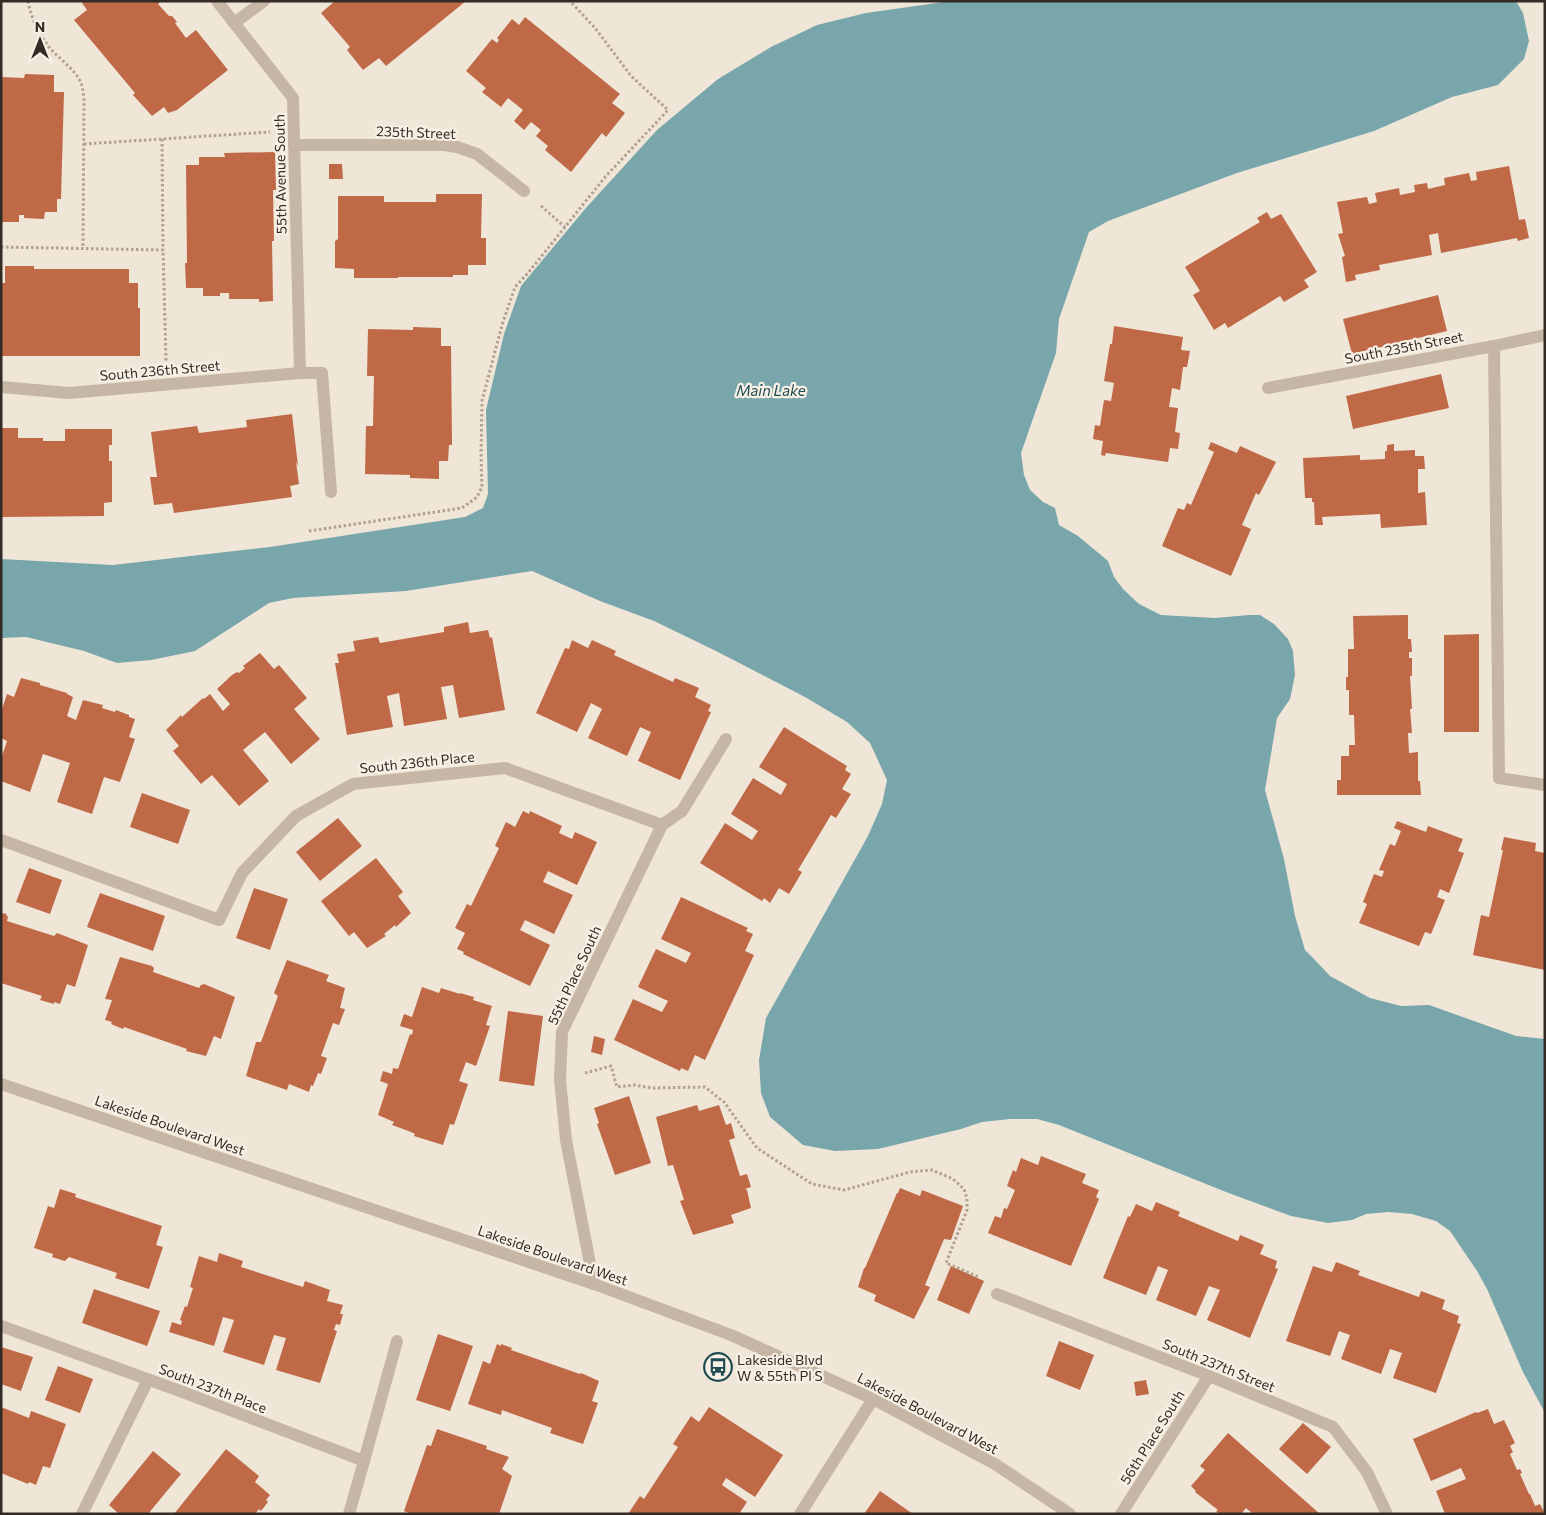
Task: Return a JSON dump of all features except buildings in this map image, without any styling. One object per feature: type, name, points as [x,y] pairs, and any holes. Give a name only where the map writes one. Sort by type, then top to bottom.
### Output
[{"type":"street","name":"55th Avenue South","points":[[217,1],[293,98],[300,373]]},
{"type":"street","points":[[234,23],[264,1]]},
{"type":"street","name":"235th Street","points":[[294,145],[444,145],[457,147],[477,154],[524,192]]},
{"type":"street","name":"South 235th Street","points":[[1268,388],[1545,335]]},
{"type":"street","points":[[1494,346],[1499,778],[1545,785]]},
{"type":"street","name":"South 236th Street","points":[[1,387],[69,393],[300,373],[322,373],[331,492]]},
{"type":"street","name":"55th Place South","points":[[594,1284],[566,1140],[560,1080],[562,1032],[662,825],[682,811],[726,739]]},
{"type":"street","name":"South 236th Place","points":[[1,840],[219,920],[242,873],[296,816],[353,784],[505,768],[662,825]]},
{"type":"street","name":"Lakeside Boulevard West","points":[[1,1084],[594,1284],[731,1335],[873,1399],[995,1464],[1070,1514]]},
{"type":"street","name":"South 237th Street","points":[[997,1294],[1209,1376],[1333,1427],[1367,1472],[1387,1514]]},
{"type":"street","name":"South 237th Place","points":[[1,1326],[364,1461]]},
{"type":"street","points":[[349,1514],[397,1341]]},
{"type":"street","name":"56th Place South","points":[[1121,1514],[1209,1376]]},
{"type":"street","points":[[82,1514],[148,1380]]},
{"type":"street","points":[[800,1514],[873,1399]]},
{"type":"path","points":[[28,1],[30,14],[40,33],[50,48],[80,82],[84,98],[83,248]]},
{"type":"path","points":[[310,530],[462,508],[477,497],[482,487],[482,401],[502,325],[515,288],[606,176],[668,110],[631,76],[595,28],[570,1]]},
{"type":"path","points":[[84,144],[294,131]]},
{"type":"path","points":[[162,139],[167,385]]},
{"type":"path","points":[[524,192],[565,227]]},
{"type":"path","points":[[1,247],[163,250]]},
{"type":"path","points":[[560,1080],[611,1066],[617,1088],[634,1085],[652,1088],[705,1088],[724,1102],[757,1148],[812,1184],[844,1190],[910,1172],[932,1170],[954,1179],[964,1189],[967,1198],[967,1210],[946,1263],[984,1280],[997,1294]]},
{"type":"water","name":"Main Lake","points":[[1516,1],[1523,13],[1529,41],[1524,59],[1498,85],[1452,97],[1374,131],[1237,173],[1108,221],[1089,232],[1059,319],[1056,353],[1021,453],[1024,475],[1030,490],[1043,502],[1055,508],[1059,525],[1078,536],[1108,561],[1114,577],[1123,589],[1139,604],[1161,615],[1215,618],[1260,615],[1274,624],[1288,639],[1293,651],[1295,675],[1290,699],[1277,718],[1265,790],[1284,859],[1295,916],[1305,950],[1330,976],[1370,998],[1401,1006],[1429,1005],[1516,1036],[1545,1039],[1545,1413],[1523,1372],[1487,1289],[1477,1271],[1450,1231],[1436,1221],[1412,1214],[1388,1212],[1366,1214],[1352,1220],[1328,1223],[1291,1216],[1059,1125],[1037,1119],[982,1122],[878,1149],[835,1151],[803,1145],[770,1117],[761,1093],[759,1060],[766,1018],[868,836],[882,804],[887,780],[870,743],[847,722],[805,697],[716,651],[654,621],[600,601],[532,571],[406,591],[293,598],[269,603],[195,651],[151,660],[117,663],[84,651],[26,637],[1,638],[1,559],[113,565],[270,547],[465,517],[483,508],[488,494],[486,410],[504,334],[521,286],[585,209],[657,130],[718,79],[771,47],[817,25],[866,13],[944,2]]},
{"type":"place","name":"Lakeside Blvd W & 55th Pl S","points":[[718,1367]]}]
